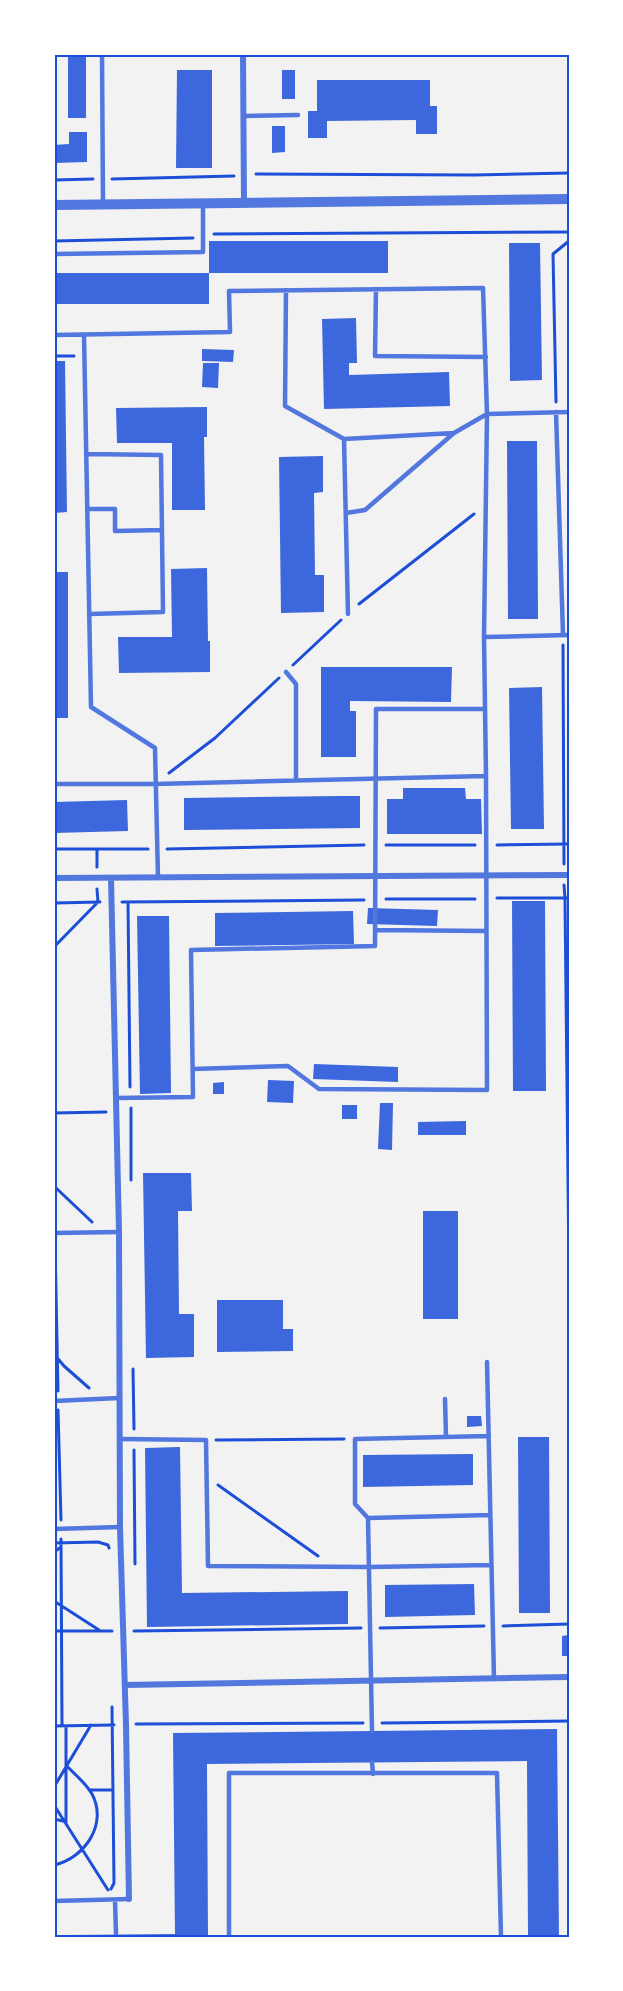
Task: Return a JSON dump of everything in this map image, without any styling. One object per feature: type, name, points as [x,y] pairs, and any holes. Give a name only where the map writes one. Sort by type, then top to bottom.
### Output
[{"type":"street","points":[[243,54],[243,203]]},
{"type":"street","points":[[54,205],[569,199]]},
{"type":"street","points":[[54,878],[567,875]]},
{"type":"street","points":[[111,878],[119,1232],[120,1527],[129,1899]]},
{"type":"street","points":[[125,1685],[569,1677]]},
{"type":"lane","points":[[102,54],[104,204]]},
{"type":"lane","points":[[244,116],[298,115]]},
{"type":"lane","points":[[54,254],[203,252],[203,203]]},
{"type":"lane","points":[[54,335],[230,332],[229,291],[483,288],[488,414],[484,637],[486,1090],[319,1089],[288,1066],[193,1069]]},
{"type":"lane","points":[[376,289],[375,356],[486,357]]},
{"type":"lane","points":[[286,290],[285,406],[344,439],[454,433]]},
{"type":"lane","points":[[84,335],[91,707],[155,748],[158,878]]},
{"type":"lane","points":[[484,637],[566,634],[556,412]]},
{"type":"lane","points":[[346,513],[365,510],[454,433],[488,414],[569,412]]},
{"type":"lane","points":[[344,439],[348,614]]},
{"type":"lane","points":[[86,454],[161,455],[163,612],[89,614]]},
{"type":"lane","points":[[87,509],[115,509],[116,531],[162,530]]},
{"type":"lane","points":[[286,672],[296,684],[296,780]]},
{"type":"lane","points":[[116,1098],[194,1097],[191,950],[375,946],[376,709],[484,710]]},
{"type":"lane","points":[[54,784],[155,784],[486,776]]},
{"type":"lane","points":[[375,930],[486,931]]},
{"type":"lane","points":[[54,1233],[119,1232]]},
{"type":"lane","points":[[487,1362],[494,1679]]},
{"type":"lane","points":[[56,1400],[119,1398]]},
{"type":"lane","points":[[445,1399],[446,1437]]},
{"type":"lane","points":[[372,1731],[368,1518],[355,1504],[355,1439],[489,1436]]},
{"type":"lane","points":[[120,1439],[206,1440],[208,1566],[492,1565]]},
{"type":"lane","points":[[368,1518],[490,1515]]},
{"type":"lane","points":[[54,1529],[120,1527]]},
{"type":"lane","points":[[372,1762],[373,1774]]},
{"type":"lane","points":[[229,1937],[229,1773],[497,1773],[501,1937]]},
{"type":"lane","points":[[54,1901],[129,1899]]},
{"type":"lane","points":[[115,1900],[116,1934]]},
{"type":"path","points":[[54,180],[222,178],[244,175],[569,173]]},
{"type":"path","points":[[54,241],[189,239],[229,233],[569,232]]},
{"type":"path","points":[[556,412],[553,254],[569,241]]},
{"type":"path","points":[[54,356],[84,356]]},
{"type":"path","points":[[155,784],[214,738],[348,614],[486,504]]},
{"type":"path","points":[[566,634],[569,1273]]},
{"type":"path","points":[[54,849],[567,844]]},
{"type":"path","points":[[54,903],[567,898]]},
{"type":"path","points":[[55,1227],[54,948],[86,915]]},
{"type":"path","points":[[54,1113],[106,1112]]},
{"type":"path","points":[[54,1186],[97,1226]]},
{"type":"path","points":[[55,1240],[55,1356],[61,1528]]},
{"type":"path","points":[[55,1356],[87,1386],[96,1399]]},
{"type":"path","points":[[206,1440],[355,1439]]},
{"type":"path","points":[[207,1477],[334,1567]]},
{"type":"path","points":[[54,1543],[61,1545],[98,1542],[108,1545],[110,1550]]},
{"type":"path","points":[[54,1552],[61,1545]]},
{"type":"path","points":[[61,1545],[61,1631],[67,1766],[66,1824]]},
{"type":"path","points":[[54,1601],[100,1631]]},
{"type":"path","points":[[54,1633],[61,1631],[569,1624]]},
{"type":"path","points":[[111,1631],[111,1641]]},
{"type":"path","points":[[54,1805],[107,1892],[114,1883],[112,1702]]},
{"type":"path","points":[[54,1726],[569,1721]]},
{"type":"path","points":[[54,1787],[92,1725]]},
{"type":"path","points":[[54,1865],[66,1862],[82,1850],[91,1839],[98,1817],[97,1806],[89,1790],[67,1766]]},
{"type":"path","points":[[89,1790],[113,1790]]},
{"type":"path","points":[[54,1817],[66,1824]]},
{"type":"building","points":[[68,54],[86,54],[86,118],[68,118]]},
{"type":"building","points":[[177,70],[212,70],[212,168],[176,168]]},
{"type":"building","points":[[282,70],[295,70],[295,99],[282,99]]},
{"type":"building","points":[[317,80],[430,80],[430,106],[437,106],[437,134],[416,134],[416,120],[327,121],[327,138],[308,138],[308,111],[317,111]]},
{"type":"building","points":[[272,126],[285,126],[285,152],[272,153]]},
{"type":"building","points":[[69,132],[87,132],[87,162],[54,163],[54,145],[69,144]]},
{"type":"building","points":[[209,241],[388,241],[388,273],[209,273]]},
{"type":"building","points":[[509,243],[540,243],[542,380],[510,381]]},
{"type":"building","points":[[54,273],[209,273],[209,304],[54,304]]},
{"type":"building","points":[[356,318],[357,363],[349,363],[349,375],[449,372],[450,406],[324,409],[322,319]]},
{"type":"building","points":[[202,349],[234,350],[233,362],[202,361]]},
{"type":"building","points":[[54,361],[65,361],[67,512],[54,513]]},
{"type":"building","points":[[203,363],[219,363],[218,388],[202,387]]},
{"type":"building","points":[[207,407],[207,437],[204,437],[205,510],[172,510],[172,443],[117,443],[116,408]]},
{"type":"building","points":[[507,441],[537,441],[538,619],[508,619]]},
{"type":"building","points":[[323,456],[323,492],[314,493],[315,575],[324,575],[324,612],[281,613],[279,457]]},
{"type":"building","points":[[207,568],[210,672],[119,673],[118,637],[172,637],[171,569]]},
{"type":"building","points":[[54,572],[68,572],[68,718],[54,718]]},
{"type":"building","points":[[321,667],[452,667],[451,702],[350,701],[350,711],[356,711],[356,757],[321,757]]},
{"type":"building","points":[[542,687],[544,829],[511,829],[509,688]]},
{"type":"building","points":[[403,788],[465,788],[466,799],[481,799],[482,834],[387,834],[387,799],[403,799]]},
{"type":"building","points":[[360,796],[360,828],[184,830],[184,798]]},
{"type":"building","points":[[127,800],[128,831],[54,833],[54,802]]},
{"type":"building","points":[[512,901],[545,901],[546,1091],[513,1091]]},
{"type":"building","points":[[368,908],[438,910],[437,926],[367,924]]},
{"type":"building","points":[[353,911],[354,944],[215,946],[215,913]]},
{"type":"building","points":[[137,916],[169,916],[171,1093],[140,1094]]},
{"type":"building","points":[[314,1064],[398,1067],[398,1082],[313,1079]]},
{"type":"building","points":[[268,1080],[294,1081],[293,1103],[267,1102]]},
{"type":"building","points":[[224,1082],[224,1094],[213,1094],[213,1083]]},
{"type":"building","points":[[380,1103],[393,1103],[392,1150],[378,1149]]},
{"type":"building","points":[[342,1105],[357,1105],[357,1119],[342,1119]]},
{"type":"building","points":[[466,1121],[466,1135],[418,1135],[418,1122]]},
{"type":"building","points":[[143,1173],[191,1173],[192,1211],[178,1211],[179,1314],[194,1314],[194,1357],[146,1358]]},
{"type":"building","points":[[423,1211],[458,1211],[458,1319],[423,1319]]},
{"type":"building","points":[[217,1300],[283,1300],[283,1329],[293,1329],[293,1351],[217,1352]]},
{"type":"building","points":[[467,1416],[481,1416],[482,1426],[467,1427]]},
{"type":"building","points":[[518,1437],[549,1437],[550,1613],[519,1613]]},
{"type":"building","points":[[180,1447],[182,1593],[348,1591],[348,1624],[147,1627],[145,1448]]},
{"type":"building","points":[[473,1454],[473,1485],[363,1487],[363,1455]]},
{"type":"building","points":[[474,1584],[475,1615],[385,1617],[385,1585]]},
{"type":"building","points":[[569,1635],[569,1656],[562,1656],[562,1636]]},
{"type":"building","points":[[557,1729],[559,1937],[528,1937],[527,1761],[207,1764],[208,1937],[67,1937],[67,1935],[175,1934],[173,1733]]}]
